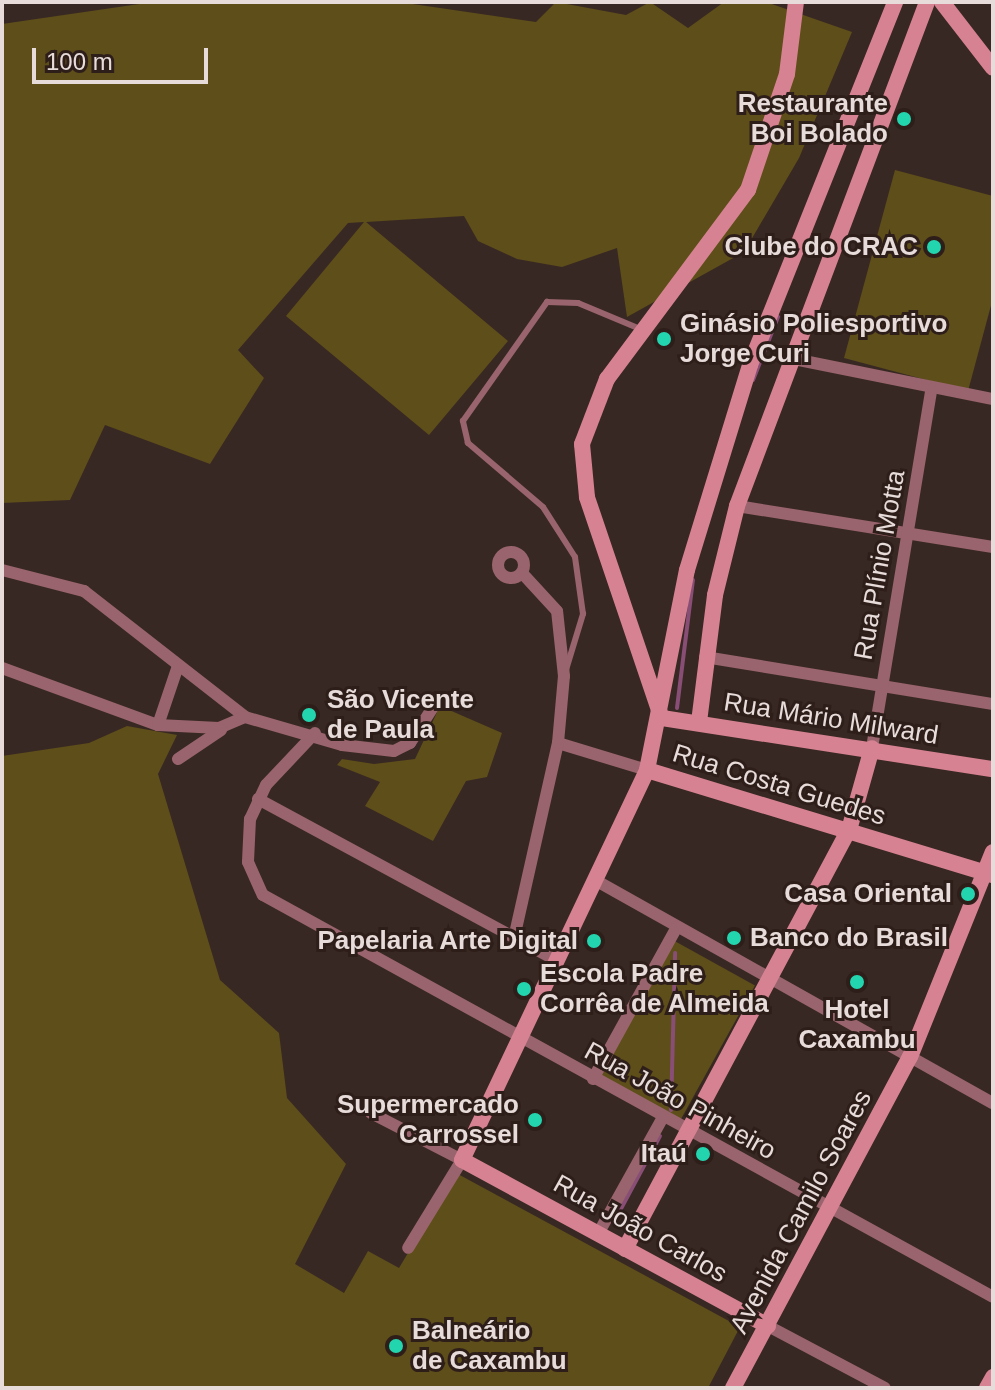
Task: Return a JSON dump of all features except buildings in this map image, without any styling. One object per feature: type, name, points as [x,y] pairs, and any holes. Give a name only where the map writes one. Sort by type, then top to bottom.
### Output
[{"type":"street","points":[[662,718],[582,467],[594,406],[643,330],[748,190],[787,74],[796,2]]},
{"type":"street","points":[[408,1248],[462,1160],[647,770],[662,718],[687,570],[750,365],[895,2]]},
{"type":"street","points":[[699,722],[705,657],[737,506],[789,358],[927,2]]},
{"type":"street","points":[[942,2],[993,68]]},
{"type":"street","points":[[789,358],[931,390],[993,399]]},
{"type":"street","name":"Rua Plínio Motta","points":[[872,748],[910,533],[931,390]]},
{"type":"street","points":[[737,506],[993,547]]},
{"type":"street","points":[[2,570],[84,591],[245,717],[315,733],[363,749],[400,749],[439,698]]},
{"type":"street","points":[[514,938],[558,743],[564,676],[557,611],[522,573]]},
{"type":"street","points":[[705,657],[993,704]]},
{"type":"street","points":[[158,725],[178,666]]},
{"type":"street","points":[[2,668],[158,725],[227,726]]},
{"type":"street","points":[[178,759],[245,717]]},
{"type":"street","name":"Rua Mário Milward","points":[[662,718],[993,769]]},
{"type":"street","points":[[315,733],[258,799],[557,961]]},
{"type":"street","name":"Rua Costa Guedes","points":[[558,743],[849,830],[988,882]]},
{"type":"street","points":[[625,1249],[849,830],[872,748]]},
{"type":"street","name":"Rua João Pinheiro","points":[[258,799],[247,848],[263,895],[993,1297]]},
{"type":"street","name":"Avenida Camilo Soares","points":[[733,1388],[833,1209],[910,1057],[988,882],[993,852]]},
{"type":"street","points":[[595,880],[993,1103]]},
{"type":"street","points":[[593,1079],[677,927]]},
{"type":"street","name":"Rua João Carlos","points":[[371,1113],[885,1388]]},
{"type":"street","points":[[598,1234],[663,1117]]},
{"type":"street","points":[[987,1388],[993,1377]]},
{"type":"lane","points":[[564,676],[582,623],[575,557],[543,507],[468,443],[463,421],[547,302],[578,303],[643,330]]},
{"type":"shaded area","points":[[153,2],[399,2],[536,22],[556,2],[626,15],[650,2],[688,28],[724,2],[766,2],[852,32],[799,158],[744,252],[627,317],[617,248],[562,267],[517,259],[478,241],[464,216],[366,222],[508,341],[429,435],[286,316],[364,222],[348,223],[238,350],[264,378],[210,464],[105,425],[70,500],[2,503],[2,24]]},
{"type":"shaded area","name":"Clube do CRAC","points":[[895,170],[993,196],[993,298],[968,391],[844,358]]},
{"type":"shaded area","points":[[440,706],[502,733],[487,777],[466,781],[433,841],[365,806],[380,782],[337,765],[342,759],[374,764],[415,759]]},
{"type":"shaded area","points":[[127,726],[177,735],[158,774],[220,980],[279,1033],[287,1098],[346,1164],[295,1264],[344,1293],[368,1251],[399,1268],[456,1173],[740,1327],[708,1388],[2,1388],[2,756],[89,743]]},
{"type":"shaded area","points":[[671,939],[755,986],[680,1120],[596,1074]]},
{"type":"waterway","points":[[753,380],[778,317]]},
{"type":"waterway","points":[[677,708],[693,580]]},
{"type":"waterway","points":[[671,1110],[675,953]]},
{"type":"waterway","points":[[616,1218],[660,1136]]},
{"type":"place","name":"Restaurante Boi Bolado","points":[[904,119]]},
{"type":"place","name":"Clube do CRAC","points":[[934,247]]},
{"type":"place","name":"Ginásio Poliesportivo Jorge Curi","points":[[664,339]]},
{"type":"place","name":"São Vicente de Paula","points":[[309,715]]},
{"type":"place","name":"Casa Oriental","points":[[968,894]]},
{"type":"place","name":"Banco do Brasil","points":[[734,938]]},
{"type":"place","name":"Papelaria Arte Digital","points":[[594,941]]},
{"type":"place","name":"Hotel Caxambu","points":[[857,982]]},
{"type":"place","name":"Escola Padre Corrêa de Almeida","points":[[524,989]]},
{"type":"place","name":"Supermercado Carrossel","points":[[535,1120]]},
{"type":"place","name":"Itaú","points":[[703,1154]]},
{"type":"place","name":"Balneário de Caxambu","points":[[396,1346]]}]
